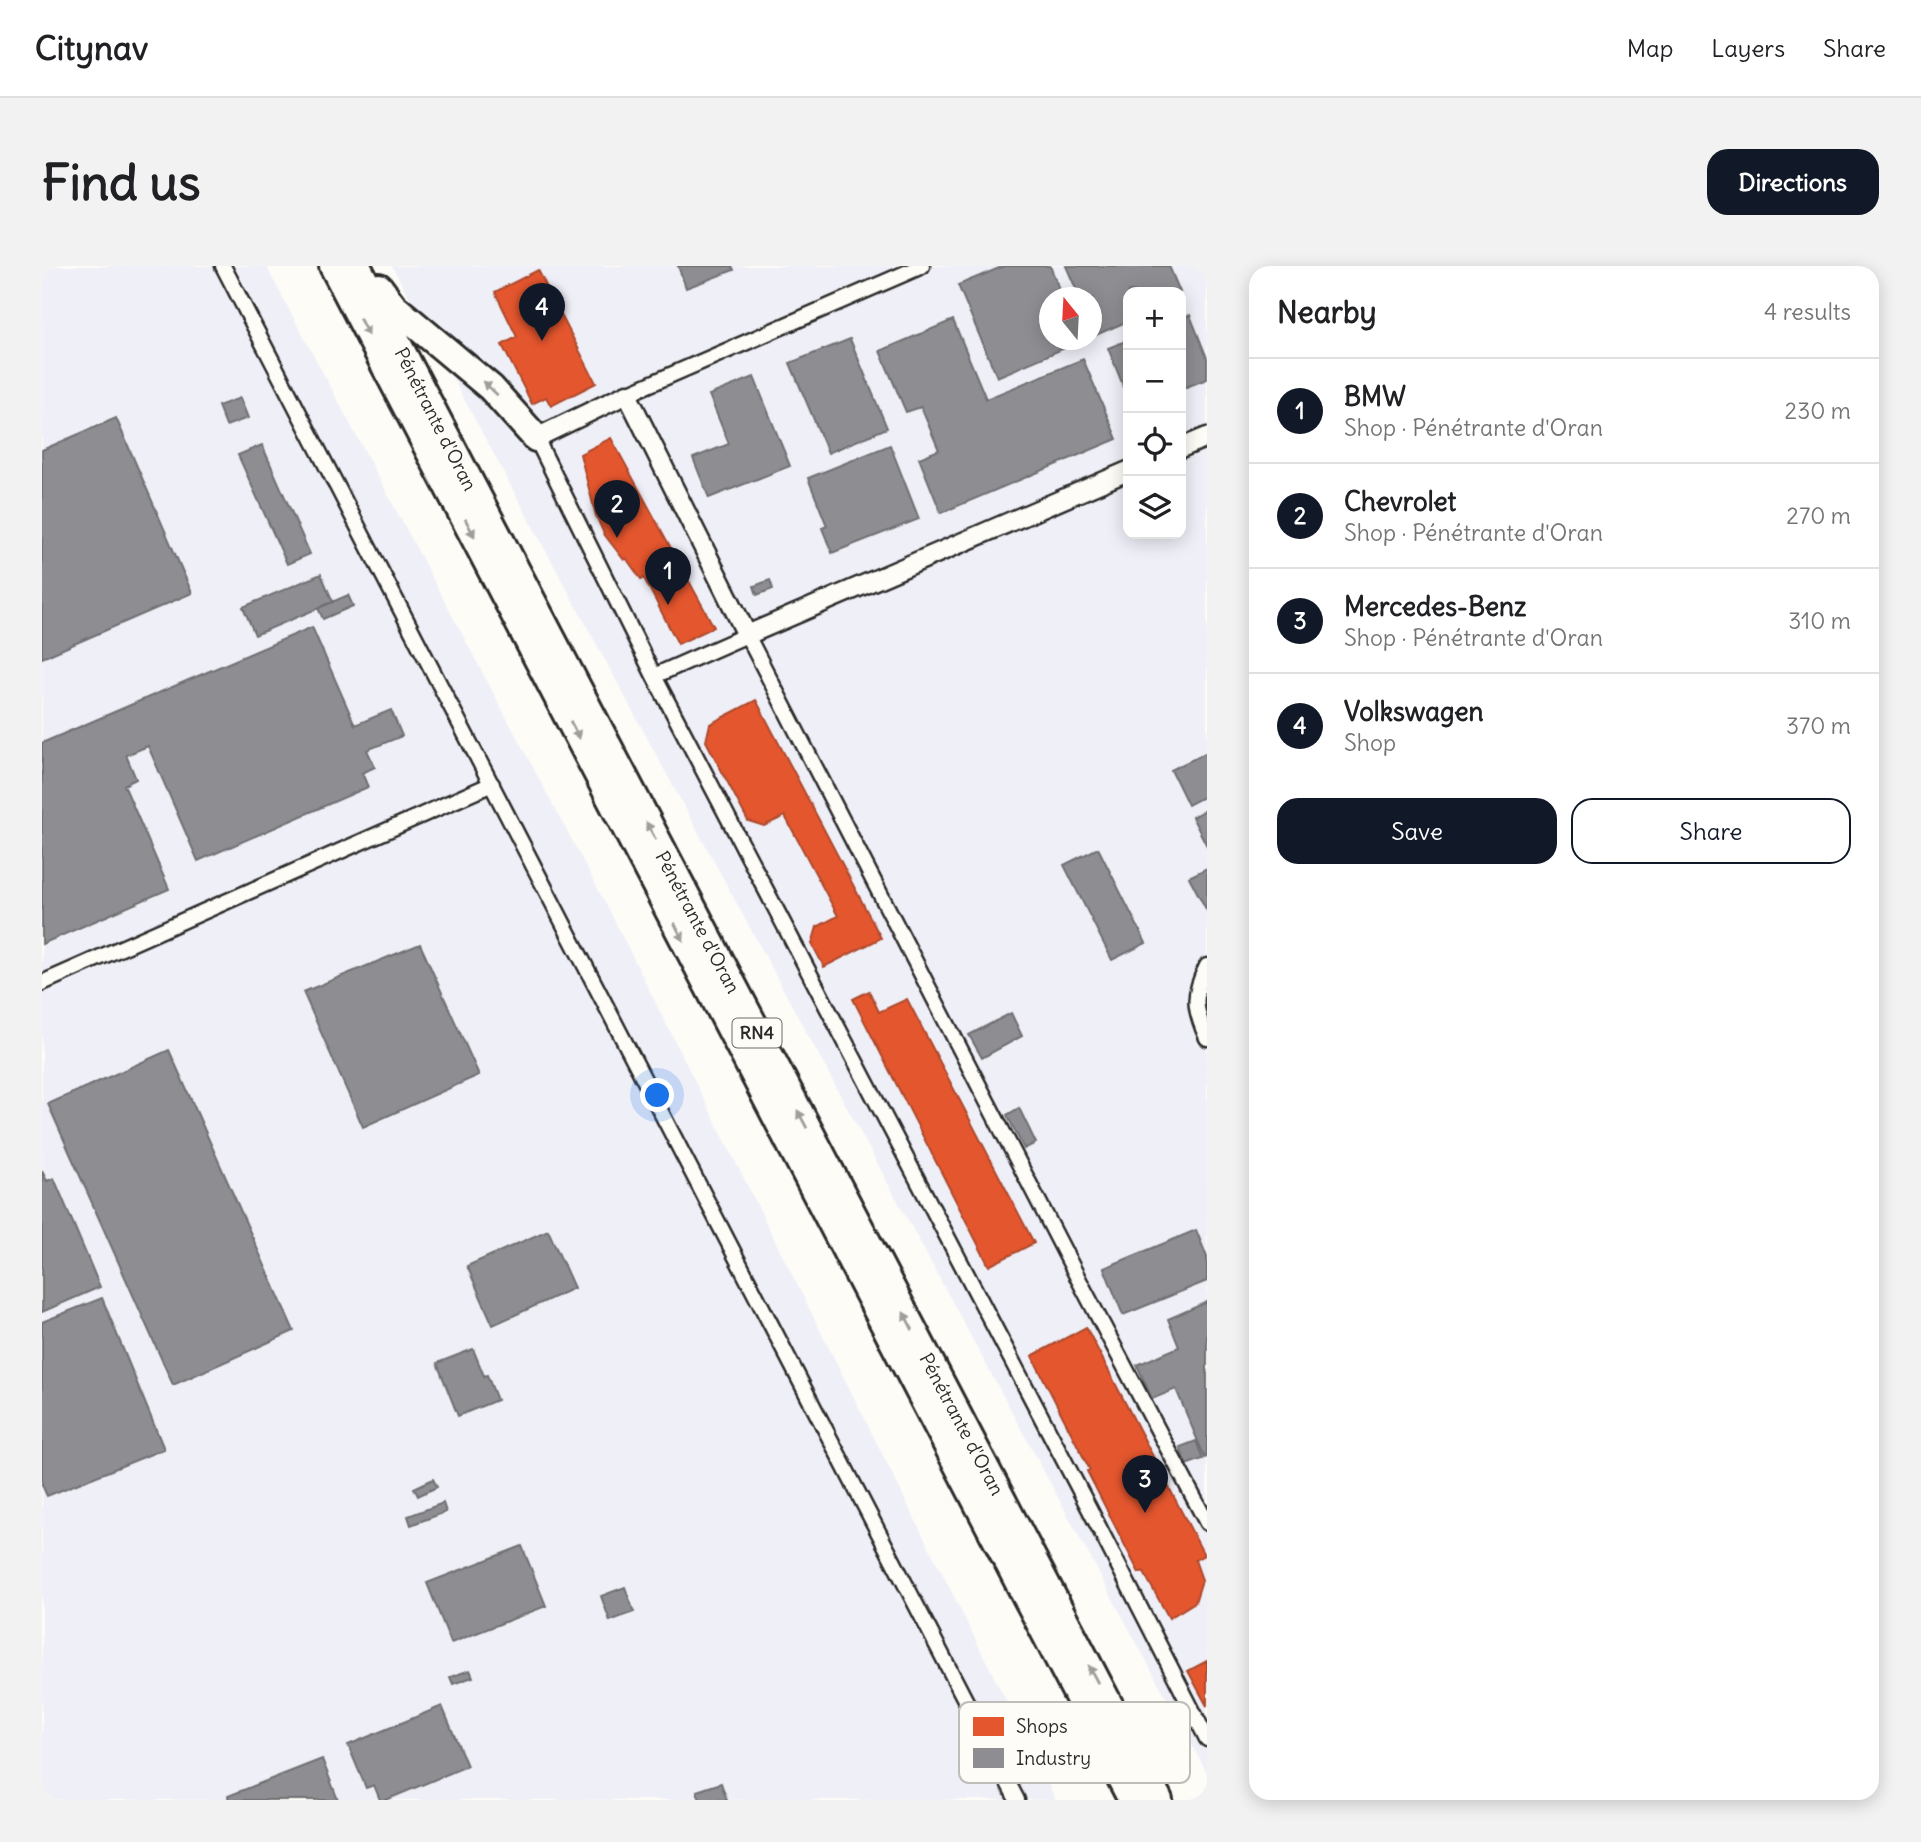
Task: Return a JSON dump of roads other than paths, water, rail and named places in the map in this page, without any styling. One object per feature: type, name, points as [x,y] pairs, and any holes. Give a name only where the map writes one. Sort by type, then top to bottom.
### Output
[{"type":"highway","name":"Pénétrante d'Oran","points":[[333,266],[1081,1702]]},
{"type":"highway","name":"Pénétrante d'Oran","points":[[357,266],[1107,1702]]},
{"type":"highway","points":[[364,266],[393,306],[491,388],[536,438]]},
{"type":"highway","name":"Pénétrante d'Oran","points":[[1123,1783],[1132,1800]]},
{"type":"highway","name":"Pénétrante d'Oran","points":[[1149,1783],[1158,1800]]},
{"type":"street","points":[[223,266],[966,1702]]},
{"type":"street","points":[[922,266],[626,394],[536,438],[654,676],[1188,1702]]},
{"type":"street","points":[[626,394],[1074,1270],[1207,1522]]},
{"type":"street","points":[[1186,446],[1207,437]]},
{"type":"street","points":[[654,676],[1123,473]]},
{"type":"street","points":[[42,983],[492,784]]},
{"type":"street","points":[[1207,966],[1197,989],[1196,1012],[1207,1038]]},
{"type":"street","points":[[1190,1706],[1207,1739]]},
{"type":"street","points":[[1008,1783],[1017,1800]]},
{"type":"place","name":"Volkswagen","points":[[542,341]]},
{"type":"place","name":"Chevrolet","points":[[617,538]]},
{"type":"place","name":"BMW","points":[[668,605]]},
{"type":"place","name":"Mercedes-Benz","points":[[1145,1513]]}]
